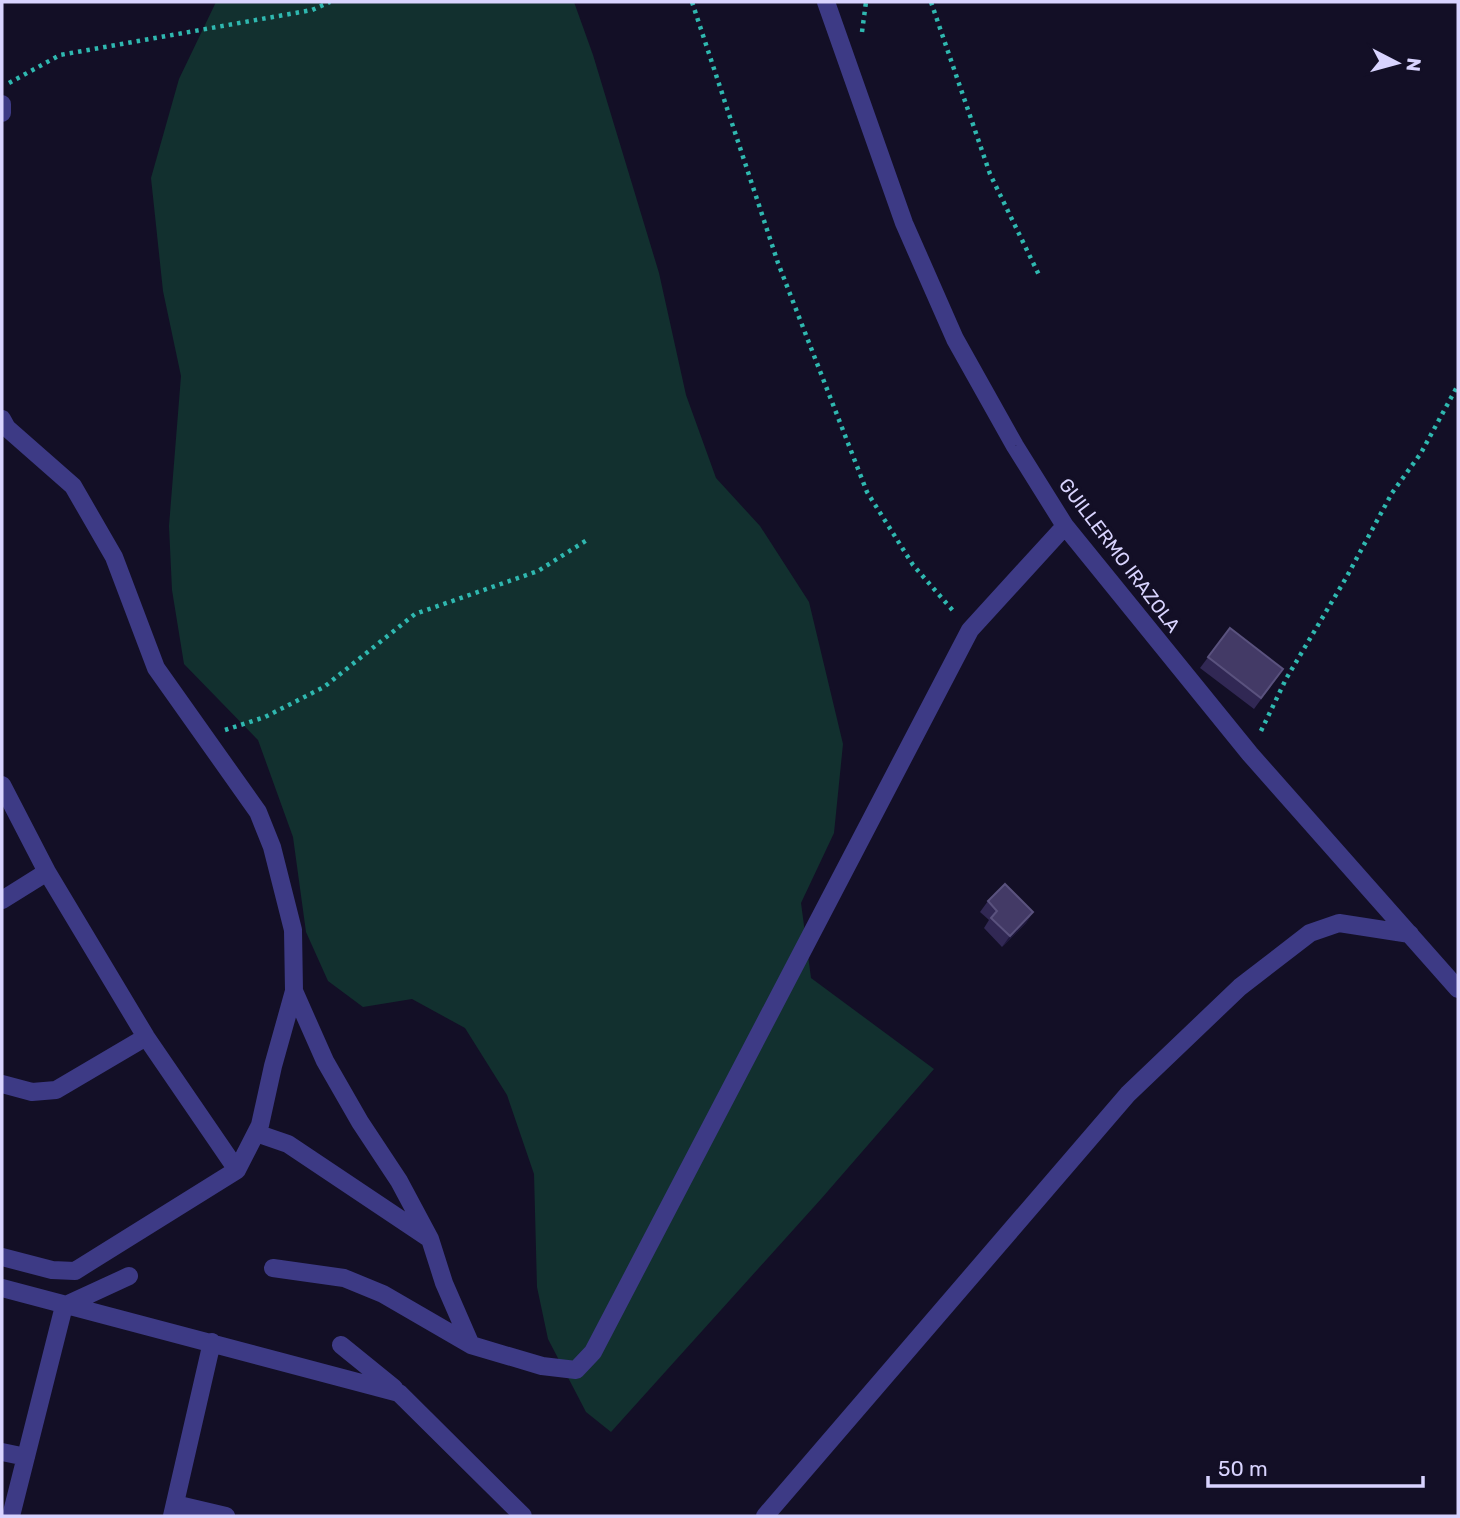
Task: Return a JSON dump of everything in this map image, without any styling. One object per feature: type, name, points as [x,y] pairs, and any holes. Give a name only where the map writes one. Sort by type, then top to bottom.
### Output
[{"type":"street","name":"GUILLERMO IRAZOLA","points":[[826,2],[904,223],[955,340],[1015,446],[1066,526],[1250,754],[1458,989]]},
{"type":"street","points":[[2,104],[2,113]]},
{"type":"street","points":[[2,419],[7,428],[73,486],[114,557],[156,668],[258,812],[272,847],[293,930],[294,991],[256,1133],[237,1170],[75,1271],[51,1270],[2,1257]]},
{"type":"street","points":[[273,1268],[344,1278],[383,1294],[471,1345],[559,1370],[576,1370],[593,1352],[970,630],[1066,526]]},
{"type":"street","points":[[2,785],[47,872],[146,1037],[237,1170]]},
{"type":"street","points":[[2,900],[47,872]]},
{"type":"street","points":[[765,1516],[1128,1094],[1240,987],[1310,933],[1339,923],[1410,934]]},
{"type":"street","points":[[294,991],[325,1061],[360,1122],[399,1181],[430,1239],[444,1283],[471,1345]]},
{"type":"street","points":[[2,1084],[32,1092],[56,1090],[146,1037]]},
{"type":"street","points":[[256,1133],[288,1144],[430,1239]]},
{"type":"street","points":[[64,1306],[129,1276]]},
{"type":"street","points":[[2,1288],[399,1393]]},
{"type":"street","points":[[11,1516],[64,1306]]},
{"type":"street","points":[[212,1342],[174,1510],[226,1516]]},
{"type":"street","points":[[341,1345],[399,1393],[523,1516]]},
{"type":"street","points":[[2,1452],[26,1457]]},
{"type":"path","points":[[2,86],[60,55],[312,10],[330,2]]},
{"type":"path","points":[[692,2],[778,263],[867,492],[913,565],[970,630]]},
{"type":"path","points":[[931,2],[990,174],[1039,275]]},
{"type":"path","points":[[1250,754],[1286,680],[1392,493],[1421,453],[1458,385]]},
{"type":"path","points":[[205,736],[265,717],[324,687],[415,614],[538,571],[587,540]]},
{"type":"green space","points":[[216,2],[574,2],[593,55],[659,273],[686,395],[716,478],[760,526],[809,602],[843,744],[834,833],[801,903],[811,978],[934,1069],[611,1432],[586,1412],[548,1339],[537,1287],[534,1174],[507,1095],[465,1028],[412,999],[363,1007],[328,981],[306,932],[293,837],[258,740],[184,664],[172,590],[169,526],[181,376],[163,291],[151,178],[179,79]]},
{"type":"building","points":[[1230,628],[1283,669],[1261,698],[1208,657]]},
{"type":"building","points":[[1005,884],[1033,912],[1010,936],[991,918],[997,911],[988,901]]}]
